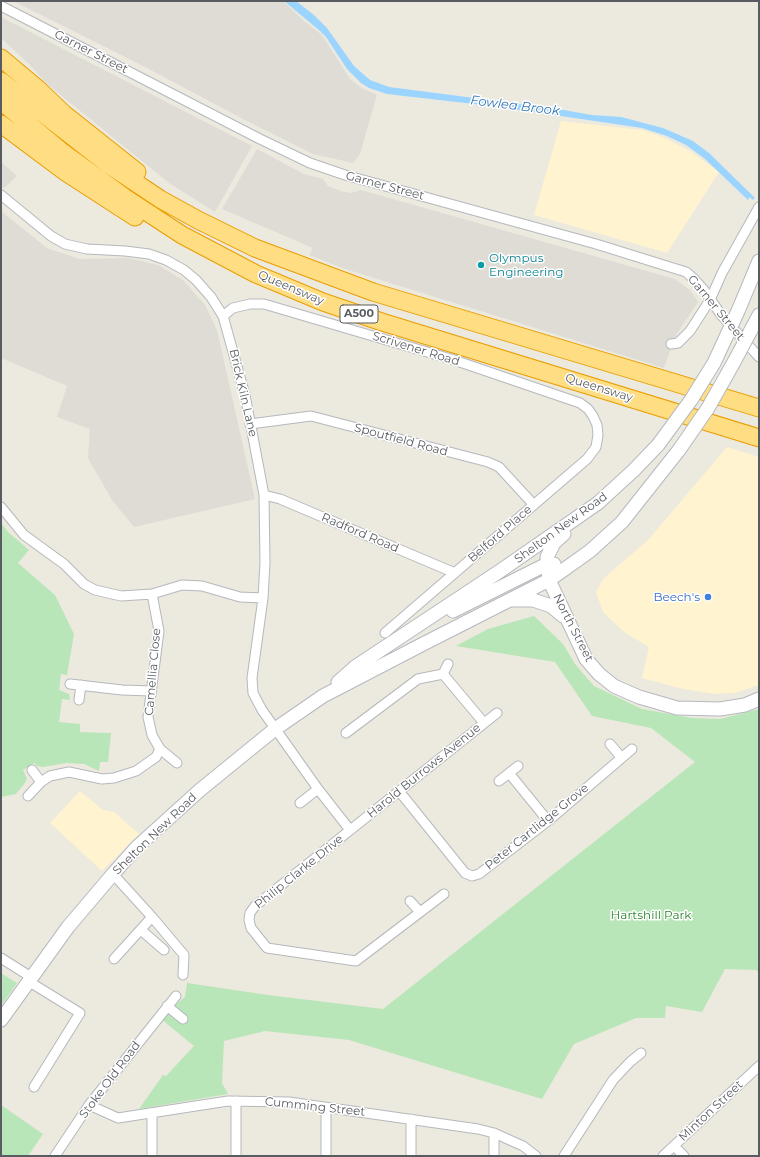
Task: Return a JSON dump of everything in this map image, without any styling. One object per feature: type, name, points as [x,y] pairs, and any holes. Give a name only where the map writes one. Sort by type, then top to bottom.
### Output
[{"type":"highway","points":[[1,58],[64,114],[152,184],[255,248]]},
{"type":"highway","name":"Queensway","points":[[1,81],[109,165],[160,199],[198,220],[255,248],[373,292],[759,408]]},
{"type":"highway","name":"Queensway","points":[[1,101],[61,150],[127,199],[182,235],[256,274],[323,302],[382,322],[759,438]]},
{"type":"highway","points":[[1,124],[64,171],[116,206],[147,224],[207,254],[256,274]]},
{"type":"main road","name":"Shelton New Road","points":[[323,696],[355,667],[500,571],[598,503],[634,470],[658,445],[691,400],[714,363],[759,261]]},
{"type":"main road","name":"Shelton New Road","points":[[1,1020],[68,927],[112,874],[137,847],[200,790],[275,729],[323,696],[549,580],[590,551],[622,522],[679,450],[708,408],[759,315]]},
{"type":"main road","name":"North Street","points":[[598,503],[554,543],[547,557],[549,580],[586,659],[599,674],[614,686],[639,697],[677,708],[713,709],[745,705],[759,699]]},
{"type":"main road","points":[[412,630],[547,564],[554,564],[562,571]]},
{"type":"main road","points":[[508,600],[533,600],[551,606],[566,619]]},
{"type":"street","name":"Garner Street","points":[[1,6],[260,139],[310,163],[345,176],[596,244],[686,272],[704,290],[722,316],[759,357]]},
{"type":"street","name":"Brick Kiln Lane","points":[[1,195],[51,236],[65,244],[87,249],[149,254],[166,260],[184,270],[196,280],[211,297],[224,316],[245,394],[264,494],[265,562],[263,598],[252,678],[253,693],[257,703],[275,729],[318,789],[350,830]]},
{"type":"street","points":[[671,344],[678,344],[686,336],[710,300],[722,273],[759,207]]},
{"type":"street","name":"Scrivener Road","points":[[224,316],[233,308],[250,304],[264,304],[443,356],[580,404],[588,409],[597,425]]},
{"type":"street","name":"Spoutfield Road","points":[[250,424],[311,416],[488,462],[498,468],[534,505]]},
{"type":"street","name":"Belford Place","points":[[385,633],[587,459],[596,447],[598,435],[597,425]]},
{"type":"street","name":"Radford Road","points":[[264,494],[280,499],[455,573]]},
{"type":"street","points":[[1,507],[24,536],[64,564],[84,584],[95,590],[121,596],[152,594],[182,585],[202,586],[240,597],[263,598]]},
{"type":"street","name":"Camellia Close","points":[[152,594],[159,631],[148,717],[152,735],[160,749],[177,763]]},
{"type":"street","points":[[443,674],[448,664]]},
{"type":"street","points":[[443,674],[484,723]]},
{"type":"street","points":[[346,733],[418,679],[443,674]]},
{"type":"street","points":[[70,684],[122,690],[151,691]]},
{"type":"street","points":[[79,700],[81,685]]},
{"type":"street","name":"Harold Burrows Avenue","points":[[350,830],[497,713]]},
{"type":"street","points":[[610,744],[621,756]]},
{"type":"street","points":[[28,796],[41,782],[50,776],[69,772],[102,779],[114,778],[136,771],[156,757],[160,749]]},
{"type":"street","name":"Peter Cartlidge Grove","points":[[399,791],[465,873],[472,876],[479,874],[548,821],[621,756],[632,749]]},
{"type":"street","points":[[499,781],[518,766]]},
{"type":"street","points":[[32,770],[41,782]]},
{"type":"street","points":[[509,773],[548,821]]},
{"type":"street","points":[[300,803],[318,789]]},
{"type":"street","name":"Philip Clarke Drive","points":[[350,830],[255,906],[252,910],[249,920],[251,928],[267,948],[356,961],[444,894]]},
{"type":"street","points":[[112,874],[152,917],[184,955],[183,976]]},
{"type":"street","points":[[410,901],[420,912]]},
{"type":"street","points":[[114,959],[152,917]]},
{"type":"street","points":[[140,930],[164,950]]},
{"type":"street","points":[[1,958],[30,979],[82,1010],[34,1087]]},
{"type":"street","name":"Stoke Old Road","points":[[55,1156],[89,1105],[176,996]]},
{"type":"street","points":[[167,1006],[183,1019]]},
{"type":"street","points":[[564,1156],[614,1080],[630,1062],[641,1053]]},
{"type":"street","name":"Minton Street","points":[[663,1156],[759,1066]]},
{"type":"street","points":[[236,1101],[236,1156]]},
{"type":"street","name":"Cumming Street","points":[[89,1105],[118,1118],[192,1106],[236,1101],[289,1102],[478,1129],[494,1133],[523,1146],[536,1156]]},
{"type":"street","points":[[326,1108],[326,1156]]},
{"type":"street","points":[[152,1113],[152,1156]]},
{"type":"street","points":[[411,1119],[411,1156]]},
{"type":"street","points":[[494,1133],[494,1156]]},
{"type":"street","points":[[674,1146],[684,1156]]},
{"type":"shaded area","points":[[13,1],[283,1],[304,21],[322,35],[350,79],[362,88],[377,95],[360,154],[353,163],[313,154]]},
{"type":"shaded area","points":[[1,17],[252,146],[215,212],[169,183],[46,83],[30,65],[1,38]]},
{"type":"shaded area","points":[[561,121],[642,130],[663,137],[690,151],[719,172],[667,253],[534,215]]},
{"type":"shaded area","points":[[257,149],[304,174],[323,179],[328,186],[341,191],[351,193],[361,190],[675,279],[690,290],[698,302],[676,335],[664,368],[342,268],[309,255],[313,248],[222,209]]},
{"type":"shaded area","points":[[1,162],[17,176],[4,188],[1,185]]},
{"type":"shaded area","points":[[1,211],[47,248],[80,259],[128,258],[158,265],[183,280],[205,305],[217,330],[255,499],[134,527],[112,500],[88,458],[90,429],[57,417],[67,386],[1,358]]},
{"type":"shaded area","points":[[727,447],[759,457],[759,685],[735,693],[715,694],[683,689],[642,678],[649,647],[624,632],[603,612],[596,592],[603,579],[649,539]]},
{"type":"shaded area","points":[[80,791],[103,810],[114,812],[139,834],[102,871],[50,823]]},
{"type":"green space","points":[[1,523],[8,532],[29,550],[18,563],[55,595],[74,634],[67,675],[61,674],[59,690],[69,694],[70,700],[62,699],[59,722],[80,724],[80,732],[111,733],[108,762],[100,762],[99,771],[84,764],[67,763],[43,767],[37,766],[34,763],[23,770],[27,779],[16,794],[1,797]]},
{"type":"green space","name":"Hartshill Park","points":[[534,616],[563,644],[575,664],[594,686],[642,709],[692,718],[720,719],[759,709],[759,973],[756,970],[725,969],[702,1012],[666,1006],[665,1018],[636,1018],[574,1044],[542,1099],[349,1040],[265,1031],[224,1041],[222,1083],[228,1094],[139,1109],[163,1075],[166,1076],[194,1046],[160,1018],[185,997],[187,983],[268,995],[383,1009],[695,762],[651,728],[592,716],[555,662],[456,646],[488,629]]},
{"type":"green space","points":[[1,973],[17,983],[1,1006]]},
{"type":"green space","points":[[1,1105],[43,1134],[28,1156],[1,1156]]},
{"type":"water","points":[[284,1],[296,1],[314,15],[327,28],[354,66],[370,80],[389,87],[552,108],[592,115],[621,117],[663,128],[693,141],[709,153],[751,194],[748,200],[704,158],[686,145],[667,136],[642,128],[500,107],[387,94],[369,88],[361,83],[347,69],[326,37]]},
{"type":"waterway","name":"Fowlea Brook","points":[[747,193],[753,198]]},
{"type":"place","name":"Olympus Engineering","points":[[481,265]]},
{"type":"place","name":"Beech's","points":[[708,597]]}]
